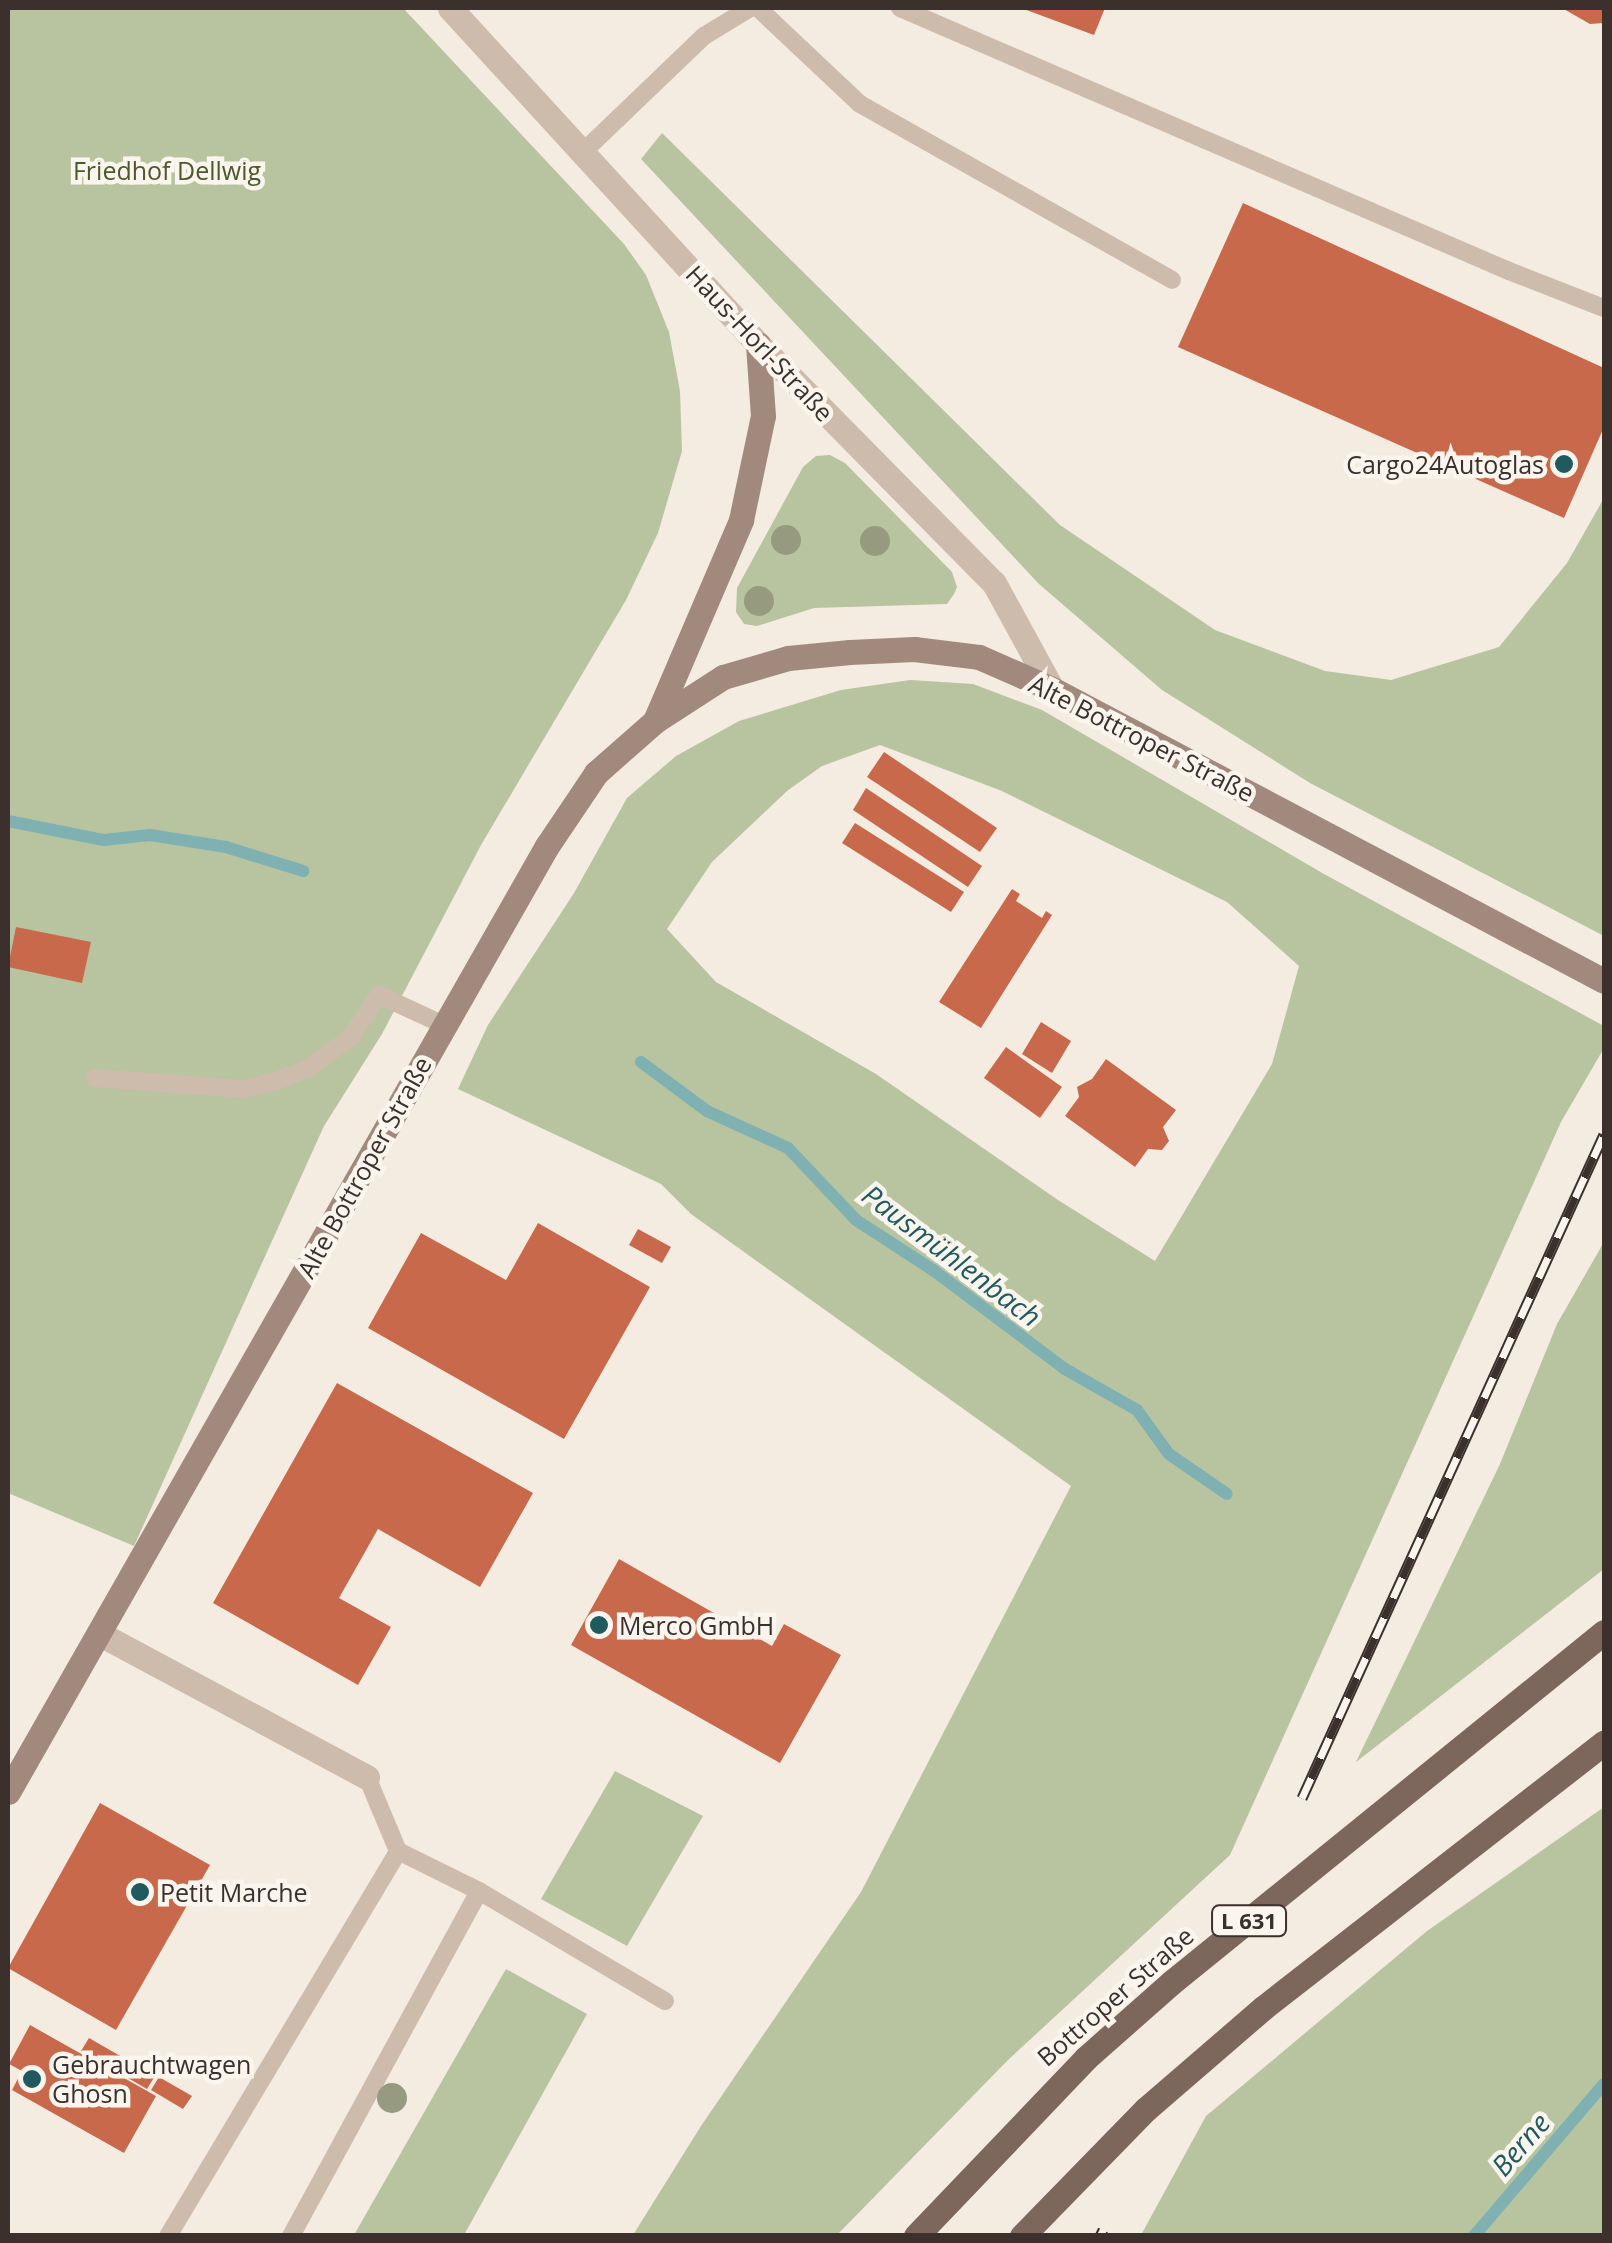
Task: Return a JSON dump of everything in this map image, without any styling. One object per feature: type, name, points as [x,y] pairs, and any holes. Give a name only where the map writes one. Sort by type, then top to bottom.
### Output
[{"type":"main road","name":"Bottroper Straße","points":[[916,2236],[1086,2058],[1172,1982],[1604,1632]]},
{"type":"main road","points":[[1022,2236],[1146,2109],[1263,2008],[1604,1743]]},
{"type":"street","name":"Haus-Horl-Straße","points":[[450,8],[758,344],[994,583],[1052,689]]},
{"type":"street","name":"Alte Bottroper Straße","points":[[655,721],[741,520],[763,416],[758,344]]},
{"type":"street","name":"Alte Bottroper Straße","points":[[8,1792],[546,846],[596,773],[655,721],[723,677],[788,658],[850,652],[914,649],[980,657],[1052,689],[1604,981]]},
{"type":"street","points":[[100,1634],[367,1777]]},
{"type":"lane","points":[[583,152],[704,36],[750,8]]},
{"type":"lane","points":[[758,8],[860,104],[1172,280]]},
{"type":"lane","points":[[900,8],[1509,272],[1604,308]]},
{"type":"lane","points":[[95,1078],[245,1089],[276,1082],[307,1069],[351,1037],[380,995],[444,1024]]},
{"type":"lane","points":[[367,1777],[398,1851],[479,1891],[665,2001]]},
{"type":"lane","points":[[168,2236],[398,1851]]},
{"type":"lane","points":[[291,2236],[479,1891]]},
{"type":"green space","name":"Friedhof Dellwig","points":[[8,8],[403,8],[624,244],[646,275],[669,332],[680,391],[682,451],[658,533],[626,600],[481,845],[382,1034],[324,1126],[134,1546],[8,1493]]},
{"type":"green space","points":[[662,133],[1060,525],[1215,630],[1325,671],[1391,680],[1499,647],[1567,563],[1604,498],[1604,936],[1310,783],[1162,690],[1039,584],[641,159]]},
{"type":"green space","points":[[830,455],[845,463],[952,572],[957,587],[954,594],[947,604],[814,608],[757,626],[744,624],[736,612],[737,588],[803,467],[816,456]]},
{"type":"green space","points":[[910,680],[973,684],[1042,710],[1324,874],[1604,1026],[1604,1048],[1561,1122],[1230,1855],[1008,2060],[837,2235],[633,2235],[701,2126],[861,1892],[1071,1486],[691,1214],[661,1184],[458,1089],[488,1025],[574,893],[627,798],[676,756],[739,721],[841,690]],"holes":[[[880,745],[1002,791],[1227,902],[1299,966],[1272,1064],[1155,1261],[1058,1200],[876,1074],[716,982],[667,929],[712,862],[787,791],[822,766]]]},
{"type":"green space","points":[[1604,1242],[1604,1569],[1356,1762],[1500,1464],[1557,1324]]},
{"type":"green space","points":[[615,1771],[703,1816],[627,1946],[541,1899]]},
{"type":"green space","points":[[1604,1807],[1604,2235],[1141,2235],[1206,2116],[1427,1931]]},
{"type":"green space","points":[[506,1969],[587,2014],[464,2235],[354,2235]]},
{"type":"building","points":[[1021,8],[1105,8],[1094,35]]},
{"type":"building","points":[[1562,8],[1604,8],[1604,23],[1590,24]]},
{"type":"building","points":[[1243,203],[1604,368],[1604,427],[1564,518],[1178,347]]},
{"type":"building","points":[[884,752],[997,828],[980,852],[867,777]]},
{"type":"building","points":[[866,788],[982,866],[968,887],[853,810]]},
{"type":"building","points":[[855,823],[964,892],[951,912],[842,843]]},
{"type":"building","points":[[1012,889],[1020,894],[1016,901],[1042,918],[1046,911],[1052,915],[981,1028],[939,1002]]},
{"type":"building","points":[[16,927],[91,942],[82,983],[8,967]]},
{"type":"building","points":[[1041,1022],[1071,1041],[1052,1073],[1022,1054]]},
{"type":"building","points":[[1006,1047],[1062,1087],[1040,1118],[984,1078]]},
{"type":"building","points":[[1106,1059],[1176,1110],[1163,1127],[1169,1141],[1162,1150],[1148,1149],[1135,1167],[1065,1116],[1079,1097],[1077,1087],[1092,1079]]},
{"type":"building","points":[[538,1223],[650,1287],[564,1439],[368,1328],[421,1233],[506,1280]]},
{"type":"building","points":[[638,1229],[671,1247],[662,1263],[629,1245]]},
{"type":"building","points":[[337,1383],[533,1493],[480,1587],[378,1529],[339,1598],[391,1627],[358,1685],[213,1603]]},
{"type":"building","points":[[619,1559],[772,1646],[784,1624],[841,1655],[780,1763],[571,1645]]},
{"type":"building","points":[[100,1803],[210,1865],[116,2030],[8,1968]]},
{"type":"building","points":[[30,2025],[156,2096],[124,2153],[12,2090],[22,2071],[9,2064]]},
{"type":"building","points":[[89,2038],[155,2076],[147,2089],[81,2051]]},
{"type":"building","points":[[159,2077],[192,2096],[183,2109],[151,2090]]},
{"type":"waterway","name":"Pausmühlenbach","points":[[8,821],[104,840],[150,835],[226,847],[303,871]]},
{"type":"waterway","name":"Pausmühlenbach","points":[[641,1062],[707,1111],[788,1148],[856,1220],[933,1270],[1065,1369],[1137,1410],[1169,1454],[1227,1494]]},
{"type":"waterway","name":"Berne","points":[[1474,2236],[1604,2084]]},
{"type":"railway","points":[[1302,1798],[1604,1134]]},
{"type":"railway","points":[[1100,2236],[1103,2230]]},
{"type":"place","name":"Cargo24Autoglas","points":[[1564,464]]},
{"type":"place","name":"Merco GmbH","points":[[599,1625]]},
{"type":"place","name":"Petit Marche","points":[[140,1892]]},
{"type":"place","name":"Gebrauchtwagen Ghosn","points":[[32,2079]]}]
